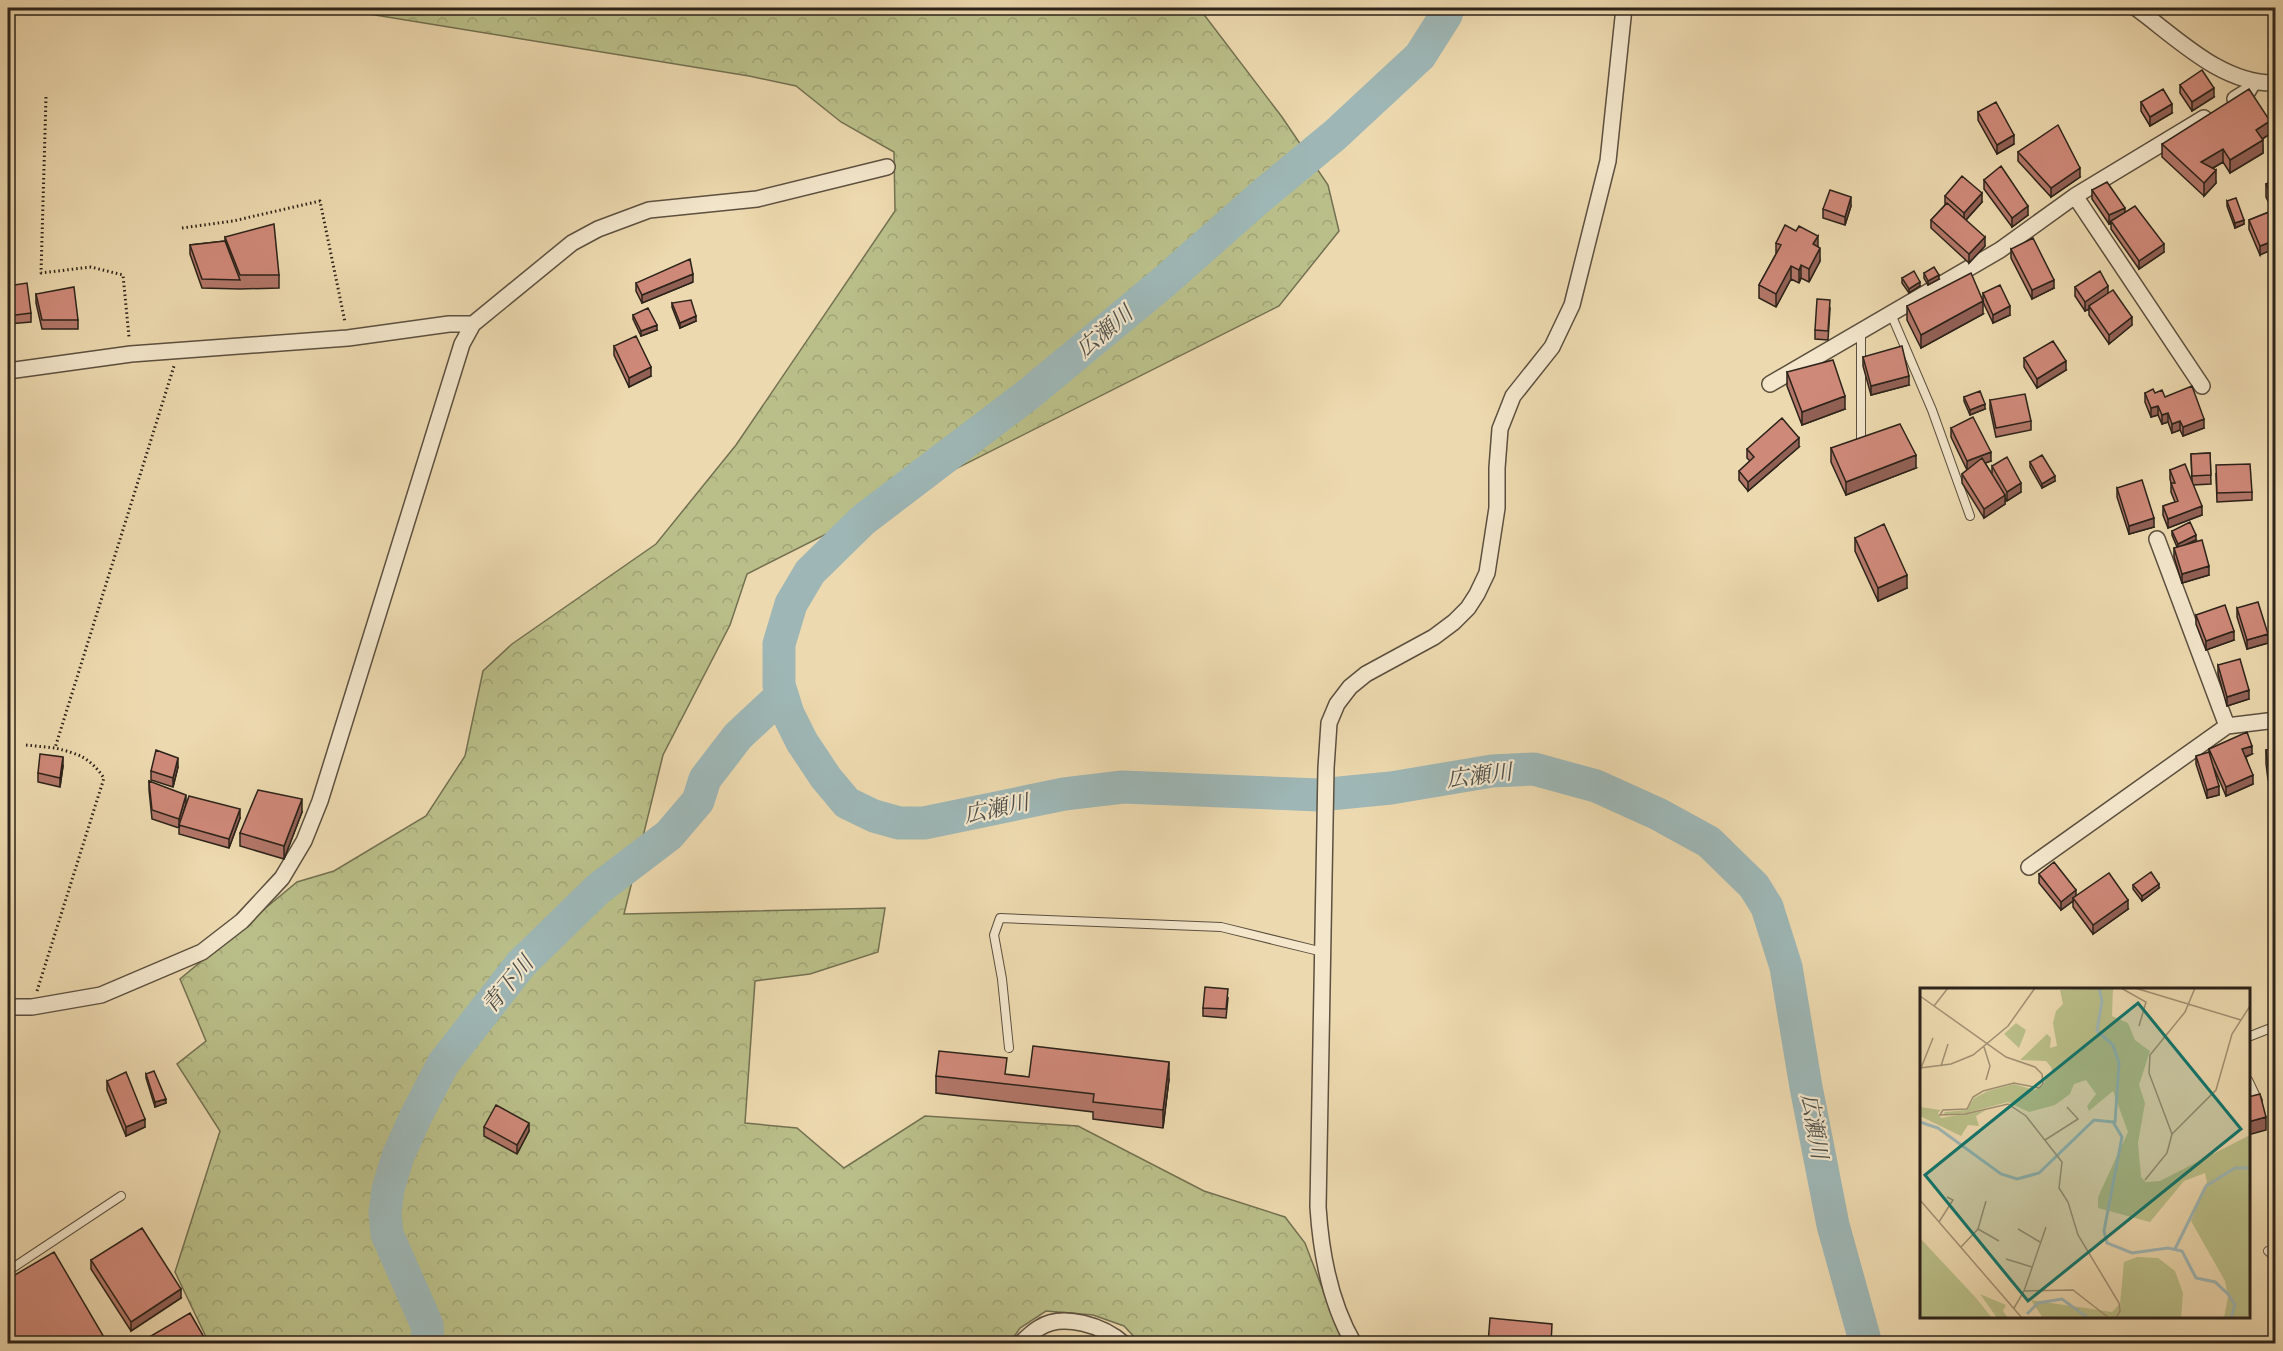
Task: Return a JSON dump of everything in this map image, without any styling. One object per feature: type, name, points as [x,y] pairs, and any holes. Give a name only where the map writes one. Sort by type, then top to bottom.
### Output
[{"type":"street","points":[[1354,1344],[1339,1311],[1320,1242],[1318,1165],[1326,768],[1329,723],[1350,687],[1366,674],[1434,637],[1454,622],[1468,608],[1487,573],[1497,508],[1500,429],[1513,396],[1552,347],[1572,305],[1608,161],[1624,8]]},
{"type":"street","points":[[2136,8],[2202,57],[2230,73],[2254,81],[2276,83]]},
{"type":"street","points":[[1770,384],[2000,250],[2075,196],[2248,91],[2254,81]]},
{"type":"street","points":[[8,1007],[32,1007],[101,995],[202,952],[243,921],[282,878],[304,841],[320,801],[458,355],[473,324],[572,243],[598,229],[649,210],[757,199],[887,167]]},
{"type":"street","points":[[2075,196],[2202,386]]},
{"type":"street","points":[[8,371],[131,354],[348,338],[449,324],[473,324]]},
{"type":"street","points":[[2157,539],[2227,726]]},
{"type":"street","points":[[2029,867],[2227,726],[2276,720]]},
{"type":"street","points":[[1020,1344],[1040,1326],[1065,1321],[1093,1325],[1111,1332],[1124,1344]]},
{"type":"lane","points":[[1891,314],[1932,410],[1970,516]]},
{"type":"lane","points":[[1861,331],[1861,442]]},
{"type":"lane","points":[[1009,1048],[1002,979],[994,935],[1000,918],[1221,927],[1323,952]]},
{"type":"lane","points":[[2250,1036],[2276,1026]]},
{"type":"lane","points":[[2250,1084],[2258,1101]]},
{"type":"lane","points":[[8,1271],[121,1196]]},
{"type":"lane","points":[[2268,1251],[2276,1258]]},
{"type":"path","points":[[46,97],[41,273],[91,267],[123,275],[131,354]]},
{"type":"path","points":[[182,228],[233,221],[320,201],[348,338]]},
{"type":"path","points":[[55,748],[179,350]]},
{"type":"path","points":[[26,745],[55,748],[80,754],[93,764],[104,778],[32,1007]]},
{"type":"green space","points":[[332,8],[1199,8],[1282,117],[1328,185],[1339,231],[1279,306],[747,574],[730,625],[663,755],[624,914],[885,908],[878,952],[810,974],[755,981],[745,1123],[797,1128],[844,1168],[925,1116],[1078,1126],[1204,1191],[1285,1217],[1305,1243],[1343,1343],[1140,1343],[1124,1326],[1093,1315],[1046,1311],[1020,1328],[1009,1344],[948,1343],[932,1336],[927,1344],[209,1343],[175,1272],[220,1131],[177,1064],[206,1041],[180,979],[297,882],[334,871],[426,816],[465,756],[483,671],[512,644],[656,544],[736,445],[895,211],[894,152],[841,122],[796,86],[749,76]]},
{"type":"building","points":[[2202,70],[2214,88],[2192,102],[2180,85]]},
{"type":"building","points":[[2163,89],[2172,104],[2150,117],[2141,102]]},
{"type":"building","points":[[2249,89],[2270,121],[2256,130],[2263,140],[2230,160],[2223,149],[2201,162],[2216,170],[2204,183],[2162,144]]},
{"type":"building","points":[[1996,102],[2014,135],[1997,145],[1978,112]]},
{"type":"building","points":[[2058,125],[2080,168],[2051,188],[2018,152]]},
{"type":"building","points":[[2001,166],[2028,206],[2012,218],[1984,180]]},
{"type":"building","points":[[1962,176],[1982,193],[1964,213],[1945,196]]},
{"type":"building","points":[[2276,180],[2276,204],[2266,184]]},
{"type":"building","points":[[2107,182],[2125,208],[2109,215],[2092,190]]},
{"type":"building","points":[[1830,190],[1851,197],[1845,217],[1823,209]]},
{"type":"building","points":[[2236,198],[2244,220],[2235,223],[2227,201]]},
{"type":"building","points":[[1947,203],[1985,237],[1969,254],[1931,220]]},
{"type":"building","points":[[2135,206],[2164,244],[2139,261],[2111,221]]},
{"type":"building","points":[[2269,212],[2276,227],[2276,240],[2260,246],[2249,220]]},
{"type":"building","points":[[274,224],[279,275],[240,275],[225,237]]},
{"type":"building","points":[[1785,225],[1796,231],[1799,226],[1818,236],[1813,244],[1820,248],[1809,269],[1801,265],[1799,270],[1791,266],[1776,294],[1759,285],[1781,245],[1776,243]]},
{"type":"building","points":[[2033,238],[2054,280],[2032,290],[2011,249]]},
{"type":"building","points":[[225,241],[240,280],[202,279],[190,245]]},
{"type":"building","points":[[690,259],[693,274],[642,295],[636,283]]},
{"type":"building","points":[[1934,267],[1939,275],[1928,281],[1924,273]]},
{"type":"building","points":[[1914,271],[1920,282],[1909,289],[1902,278]]},
{"type":"building","points":[[2100,271],[2108,286],[2085,302],[2075,287]]},
{"type":"building","points":[[1971,273],[1983,301],[1921,335],[1907,306]]},
{"type":"building","points":[[27,283],[31,313],[8,316],[8,286]]},
{"type":"building","points":[[2000,285],[2010,306],[1993,315],[1983,293]]},
{"type":"building","points":[[74,287],[78,320],[42,320],[36,294]]},
{"type":"building","points":[[2113,290],[2132,317],[2109,335],[2089,306]]},
{"type":"building","points":[[1817,299],[1830,300],[1828,331],[1815,330]]},
{"type":"building","points":[[691,300],[696,316],[680,323],[672,303]]},
{"type":"building","points":[[648,308],[657,325],[641,331],[633,315]]},
{"type":"building","points":[[636,336],[651,367],[629,378],[614,346]]},
{"type":"building","points":[[2053,341],[2066,361],[2037,379],[2024,358]]},
{"type":"building","points":[[1902,346],[1909,376],[1871,386],[1863,357]]},
{"type":"building","points":[[1833,360],[1845,396],[1802,412],[1787,372]]},
{"type":"building","points":[[2192,386],[2204,419],[2183,427],[2180,421],[2172,424],[2168,413],[2162,415],[2158,406],[2151,408],[2145,393],[2153,389],[2155,393],[2162,390],[2165,397]]},
{"type":"building","points":[[1980,391],[1985,404],[1970,410],[1964,397]]},
{"type":"building","points":[[2276,393],[2276,409],[2272,394]]},
{"type":"building","points":[[2025,394],[2031,421],[1996,428],[1990,400]]},
{"type":"building","points":[[1973,417],[1991,452],[1967,461],[1951,428]]},
{"type":"building","points":[[1782,418],[1799,438],[1748,482],[1739,471],[1754,457],[1747,449]]},
{"type":"building","points":[[1900,424],[1916,455],[1846,482],[1831,448]]},
{"type":"building","points":[[2210,453],[2211,475],[2192,476],[2191,454]]},
{"type":"building","points":[[2042,455],[2055,476],[2042,484],[2030,462]]},
{"type":"building","points":[[2007,457],[2021,483],[2007,492],[1992,466]]},
{"type":"building","points":[[1982,458],[2005,495],[1984,509],[1962,474]]},
{"type":"building","points":[[2185,464],[2202,506],[2168,519],[2163,506],[2178,501],[2171,483],[2175,483],[2170,470]]},
{"type":"building","points":[[2250,464],[2252,492],[2217,493],[2216,465]]},
{"type":"building","points":[[2142,480],[2154,518],[2129,526],[2117,488]]},
{"type":"building","points":[[2190,522],[2196,535],[2178,544],[2172,531]]},
{"type":"building","points":[[1884,524],[1907,575],[1878,588],[1855,538]]},
{"type":"building","points":[[2202,540],[2209,566],[2182,574],[2174,548]]},
{"type":"building","points":[[2258,602],[2268,634],[2247,640],[2237,608]]},
{"type":"building","points":[[2225,605],[2234,631],[2206,641],[2196,615]]},
{"type":"building","points":[[2240,659],[2249,690],[2227,697],[2218,665]]},
{"type":"building","points":[[2247,732],[2252,746],[2242,749],[2253,775],[2226,787],[2209,749]]},
{"type":"building","points":[[2276,738],[2276,765],[2268,767],[2266,750],[2271,749],[2269,739]]},
{"type":"building","points":[[156,750],[178,758],[173,778],[151,771]]},
{"type":"building","points":[[2209,752],[2219,786],[2207,790],[2196,756]]},
{"type":"building","points":[[40,754],[63,757],[60,778],[38,773]]},
{"type":"building","points":[[149,781],[186,795],[179,819],[152,810]]},
{"type":"building","points":[[8,789],[10,790],[9,820],[8,820]]},
{"type":"building","points":[[258,790],[302,799],[284,846],[240,833]]},
{"type":"building","points":[[189,796],[240,809],[229,839],[179,825]]},
{"type":"building","points":[[2054,862],[2076,890],[2061,902],[2039,874]]},
{"type":"building","points":[[2151,872],[2159,884],[2142,896],[2133,885]]},
{"type":"building","points":[[2109,873],[2128,900],[2093,925],[2073,898]]},
{"type":"building","points":[[1205,987],[1228,989],[1226,1009],[1203,1008]]},
{"type":"building","points":[[1033,1046],[1169,1062],[1163,1110],[1093,1102],[1094,1094],[936,1076],[939,1051],[1007,1058],[1005,1074],[1029,1077]]},
{"type":"building","points":[[154,1071],[166,1099],[155,1102],[146,1074]]},
{"type":"building","points":[[126,1072],[145,1119],[126,1127],[107,1081]]},
{"type":"building","points":[[2260,1094],[2266,1117],[2250,1121],[2250,1096]]},
{"type":"building","points":[[496,1105],[529,1123],[517,1145],[484,1127]]},
{"type":"building","points":[[142,1228],[181,1289],[131,1322],[91,1260]]},
{"type":"building","points":[[54,1252],[108,1344],[8,1344],[8,1279]]},
{"type":"building","points":[[190,1313],[208,1344],[139,1343]]},
{"type":"building","points":[[1490,1318],[1552,1324],[1551,1344],[1488,1344]]},
{"type":"waterway","name":"広瀬川","points":[[1448,8],[1420,56],[1335,135],[1030,393],[863,520],[810,572],[791,604],[779,644],[779,685],[788,714],[802,742],[826,778],[847,803],[874,816],[899,823],[924,823],[1064,794],[1123,787],[1319,795],[1391,788],[1492,771],[1534,769],[1596,786],[1658,814],[1709,842],[1754,886],[1767,907],[1786,967],[1806,1087],[1833,1225],[1866,1344]]},
{"type":"waterway","name":"青下川","points":[[428,1344],[427,1325],[387,1234],[385,1213],[388,1189],[398,1156],[443,1064],[521,964],[598,889],[669,835],[698,801],[705,779],[738,736],[782,695]]}]
